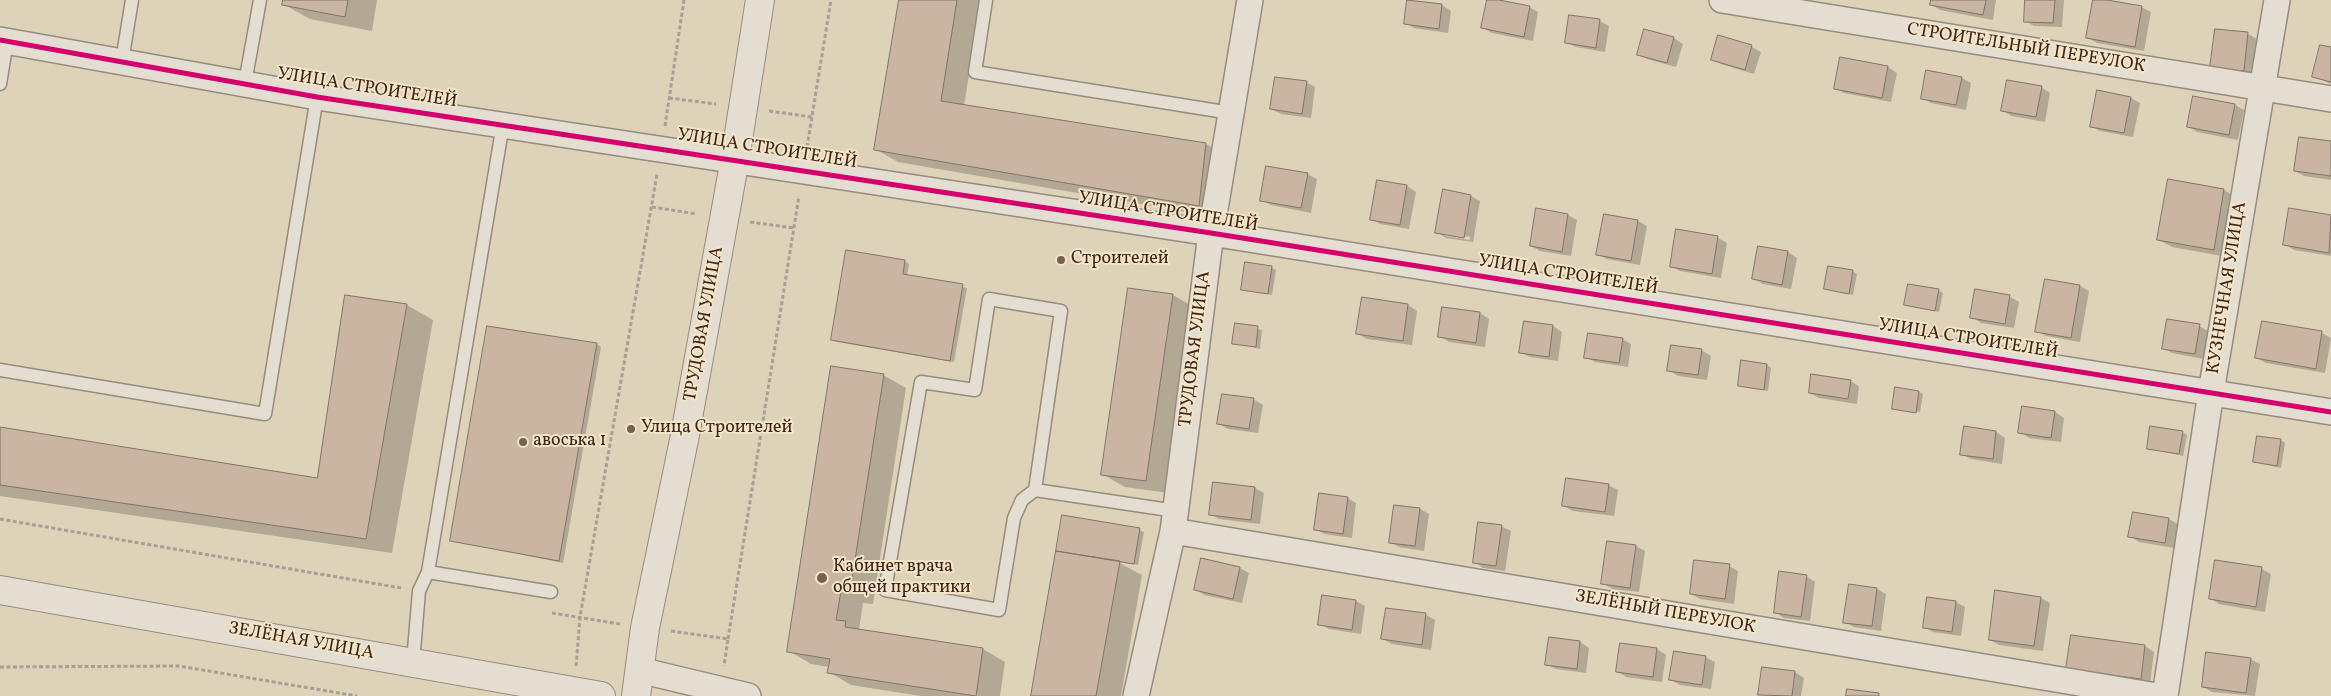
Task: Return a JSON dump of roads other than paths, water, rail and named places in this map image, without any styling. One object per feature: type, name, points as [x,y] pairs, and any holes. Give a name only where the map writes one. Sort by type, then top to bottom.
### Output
[{"type":"street","name":"ТРУДОВАЯ УЛИЦА","points":[[638,683],[645,628],[684,440],[735,159],[760,0]]},
{"type":"street","name":"ТРУДОВАЯ УЛИЦА","points":[[1136,696],[1174,521],[1210,233],[1250,0]]},
{"type":"street","name":"СТРОИТЕЛЬНЫЙ ПЕРЕУЛОК","points":[[1722,0],[2331,99]]},
{"type":"street","name":"КУЗНЕЧНАЯ УЛИЦА","points":[[2165,696],[2211,392],[2277,0]]},
{"type":"street","name":"УЛИЦА СТРОИТЕЛЕЙ","points":[[4,41],[317,97],[735,159],[1210,233],[2331,412]]},
{"type":"street","name":"ЗЕЛЁНЫЙ ПЕРЕУЛОК","points":[[1174,521],[2157,696]]},
{"type":"street","name":"ЗЕЛЁНАЯ УЛИЦА","points":[[0,590],[601,696]]},
{"type":"street","points":[[638,683],[720,689],[748,696]]},
{"type":"lane","points":[[122,62],[132,0]]},
{"type":"lane","points":[[245,83],[260,0]]},
{"type":"lane","points":[[986,0],[975,72],[1231,113]]},
{"type":"lane","points":[[0,84],[4,41]]},
{"type":"lane","points":[[0,370],[265,414],[317,97]]},
{"type":"lane","points":[[413,662],[419,591],[428,572],[503,124]]},
{"type":"lane","points":[[989,299],[1061,311],[1035,490],[1022,500],[1014,518],[999,610],[884,590],[921,382],[975,390],[989,299]]},
{"type":"lane","points":[[1035,490],[1174,521]]},
{"type":"lane","points":[[428,572],[551,592]]},
{"type":"place","name":"Строителей","points":[[1061,260]]},
{"type":"place","name":"Улица Строителей","points":[[631,429]]},
{"type":"place","name":"авоська 1","points":[[523,442]]},
{"type":"place","name":"Кабинет врача общей практики","points":[[822,578]]}]
